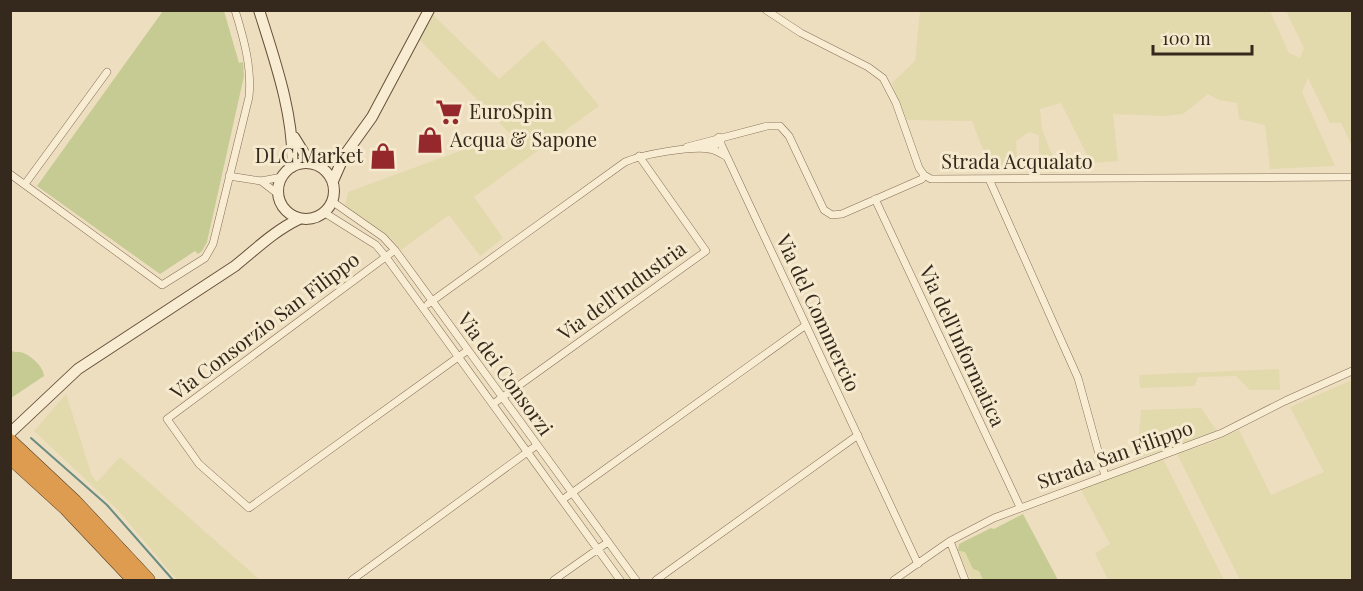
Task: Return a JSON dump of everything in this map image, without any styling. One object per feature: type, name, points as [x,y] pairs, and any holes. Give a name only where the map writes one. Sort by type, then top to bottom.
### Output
[{"type":"highway","points":[[10,441],[75,502],[148,580]]},
{"type":"highway","points":[[10,457],[66,508],[134,580]]},
{"type":"main road","points":[[259,10],[292,134],[292,167]]},
{"type":"main road","points":[[333,181],[321,167],[310,163],[300,164],[292,167],[282,177],[278,194],[284,209],[298,219],[308,220],[324,213],[333,202],[333,181],[344,156],[372,117],[429,10]]},
{"type":"main road","points":[[292,134],[310,163]]},
{"type":"main road","points":[[321,167],[344,156]]},
{"type":"main road","points":[[271,235],[284,209]]},
{"type":"main road","points":[[13,430],[78,369],[235,266],[271,235],[298,219]]},
{"type":"street","points":[[10,174],[162,285],[205,258],[210,252],[249,97],[251,80],[235,10]]},
{"type":"street","name":"Strada Acqualato","points":[[766,10],[786,25],[868,67],[883,78],[896,103],[914,156],[924,175],[938,180],[1353,177]]},
{"type":"street","points":[[25,184],[107,72]]},
{"type":"street","points":[[423,307],[625,162],[639,156],[678,150],[767,126],[780,126],[786,131],[827,214],[832,216],[842,214],[921,179],[924,175]]},
{"type":"street","points":[[710,149],[720,140]]},
{"type":"street","name":"Via del Commercio","points":[[720,140],[918,564]]},
{"type":"street","points":[[678,150],[710,149],[727,157]]},
{"type":"street","name":"Via dell'Industria","points":[[493,404],[706,251],[639,156]]},
{"type":"street","points":[[230,176],[261,181],[282,177]]},
{"type":"street","points":[[989,179],[1078,378],[1105,476]]},
{"type":"street","points":[[261,181],[278,194]]},
{"type":"street","name":"Via dell'Informatica","points":[[875,199],[1020,507]]},
{"type":"street","name":"Via dei Consorzi","points":[[333,202],[383,237],[395,250],[636,580]]},
{"type":"street","name":"Via dei Consorzi","points":[[324,213],[376,246],[386,257],[620,580]]},
{"type":"street","name":"Via Consorzio San Filippo","points":[[395,250],[167,419],[199,464],[249,508],[458,356]]},
{"type":"street","points":[[562,500],[806,325]]},
{"type":"street","points":[[458,356],[468,350]]},
{"type":"street","name":"Strada San Filippo","points":[[894,580],[950,542],[994,518],[1222,433],[1285,401],[1353,371]]},
{"type":"street","points":[[656,580],[858,435]]},
{"type":"street","points":[[352,580],[537,445]]},
{"type":"street","points":[[554,580],[608,542]]},
{"type":"street","points":[[950,542],[965,580]]},
{"type":"shaded area","points":[[920,11],[1270,11],[1289,53],[1300,58],[1304,48],[1286,11],[1352,11],[1352,146],[1341,123],[1330,123],[1308,78],[1302,92],[1335,166],[1270,169],[1265,125],[1239,119],[1237,103],[1219,100],[1208,94],[1183,114],[1164,116],[1113,114],[1118,161],[1091,163],[1061,103],[1040,109],[1042,129],[1059,173],[1049,173],[1039,153],[1039,135],[1029,132],[1016,141],[1015,168],[992,173],[972,121],[907,120],[892,83],[915,61]]},
{"type":"shaded area","points":[[432,14],[499,79],[543,40],[599,106],[474,197],[503,238],[480,256],[449,215],[401,250],[392,239],[345,206],[348,192],[490,140],[519,143],[419,39]]},
{"type":"shaded area","points":[[1279,369],[1280,390],[1250,390],[1236,376],[1198,377],[1195,386],[1140,388],[1139,375]]},
{"type":"shaded area","points":[[1352,380],[1352,580],[1240,580],[1177,454],[1213,442],[1239,430],[1271,495],[1324,472],[1290,407]]},
{"type":"shaded area","points":[[66,394],[92,476],[97,482],[120,457],[260,580],[177,580],[117,509],[34,431]]},
{"type":"shaded area","points":[[1201,408],[1217,431],[1137,459],[1141,410]]},
{"type":"shaded area","points":[[1163,459],[1224,580],[1108,580],[1095,553],[1110,544],[1080,488]]},
{"type":"shaded area","points":[[958,552],[965,552],[973,569],[979,571],[983,580],[971,580]]},
{"type":"green space","points":[[163,11],[224,11],[239,63],[243,62],[244,76],[207,242],[198,254],[195,251],[160,274],[37,186]]},
{"type":"green space","points":[[11,351],[24,353],[32,358],[42,369],[44,376],[11,398]]},
{"type":"green space","points":[[1023,514],[1058,580],[983,580],[979,571],[973,569],[965,552],[958,551],[959,544]]},
{"type":"waterway","points":[[31,438],[107,505],[173,580]]},
{"type":"place","name":"EuroSpin","points":[[449,112]]},
{"type":"place","name":"Acqua & Sapone","points":[[430,140]]},
{"type":"place","name":"DLC Market","points":[[383,156]]}]
